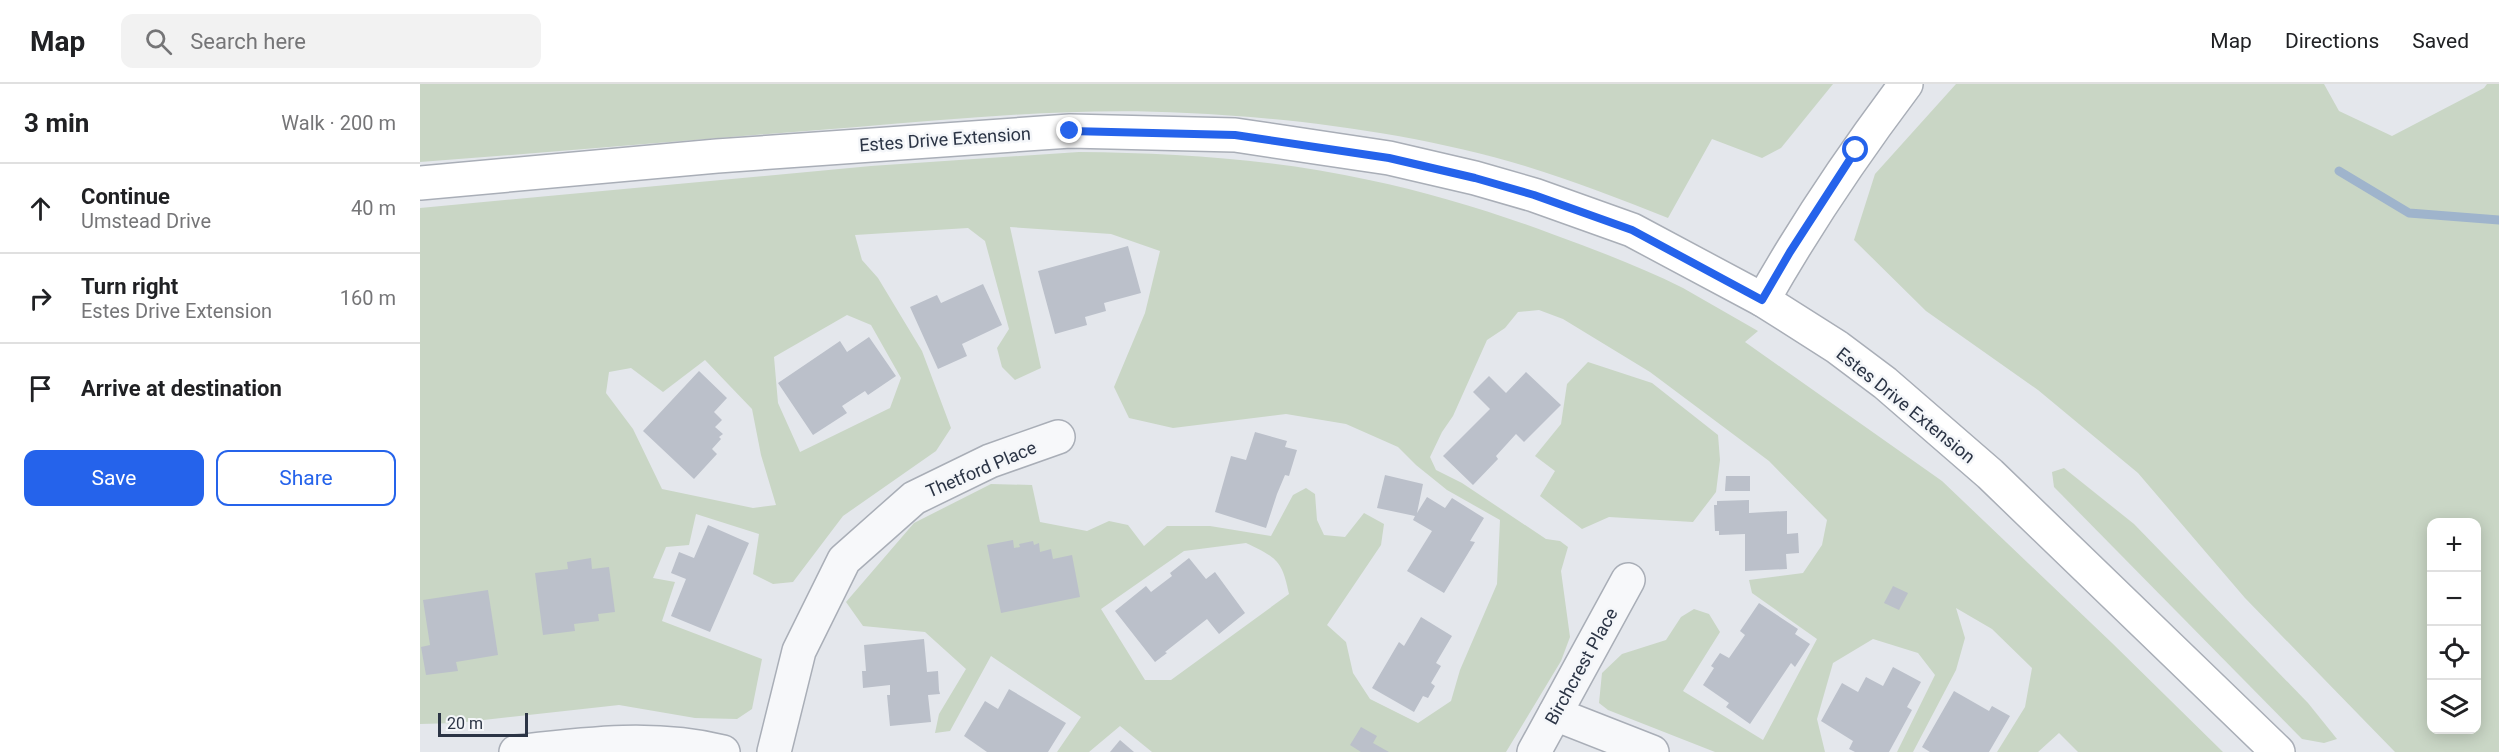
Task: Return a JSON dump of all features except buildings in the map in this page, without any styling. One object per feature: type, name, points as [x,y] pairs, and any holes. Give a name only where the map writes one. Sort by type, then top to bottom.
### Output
[{"type":"main road","points":[[1762,300],[1856,150],[1906,84]]},
{"type":"main road","name":"Estes Drive Extension","points":[[420,183],[717,156],[1070,131],[1235,135],[1389,158],[1475,178],[1534,195],[1632,230],[1762,300],[1837,347],[1885,383],[1964,451],[2088,567],[2278,752]]},
{"type":"street","name":"Thetford Place","points":[[774,752],[800,651],[844,560],[914,498],[990,461],[1058,437]]},
{"type":"street","name":"Birchcrest Place","points":[[1534,752],[1629,580]]},
{"type":"street","points":[[1555,714],[1652,752]]},
{"type":"street","points":[[516,752],[599,742],[657,742],[723,752]]},
{"type":"green space","points":[[420,84],[1833,84],[1781,148],[1762,158],[1712,139],[1668,218],[1597,190],[1525,166],[1443,145],[1357,129],[1229,115],[1187,113],[1104,111],[1021,114],[420,162]]},
{"type":"green space","points":[[1956,84],[2324,84],[2339,111],[2392,136],[2484,88],[2487,84],[2499,84],[2499,752],[2395,752],[2245,598],[2138,473],[2038,390],[1926,311],[1854,240],[1875,174]]},
{"type":"green space","points":[[1079,152],[1189,156],[1262,162],[1392,185],[1462,204],[1569,240],[1651,273],[1683,288],[1758,331],[1745,342],[1942,481],[2223,752],[2078,752],[2059,733],[2038,752],[1997,752],[2025,707],[2032,668],[1992,629],[1956,608],[1965,638],[1956,670],[1913,752],[1897,752],[1935,675],[1918,653],[1873,639],[1833,663],[1817,719],[1825,752],[1715,752],[1608,710],[1599,703],[1602,673],[1622,654],[1666,640],[1681,617],[1694,609],[1709,614],[1720,632],[1683,691],[1763,740],[1817,639],[1752,593],[1749,580],[1803,573],[1822,545],[1827,520],[1769,461],[1650,372],[1563,319],[1539,310],[1518,312],[1505,328],[1487,340],[1453,416],[1430,457],[1436,470],[1462,483],[1546,539],[1560,541],[1568,547],[1561,571],[1570,637],[1561,661],[1506,752],[1152,752],[1120,726],[1089,752],[1057,752],[1081,717],[991,656],[950,731],[935,733],[939,714],[966,669],[925,632],[863,626],[846,602],[914,523],[991,484],[1032,485],[1040,522],[1087,531],[1109,521],[1128,525],[1144,546],[1167,526],[1210,526],[1271,536],[1293,495],[1306,488],[1315,494],[1317,520],[1324,535],[1345,537],[1364,513],[1384,524],[1381,545],[1327,625],[1346,642],[1353,673],[1370,699],[1418,723],[1451,701],[1460,670],[1497,584],[1500,520],[1447,490],[1398,447],[1346,424],[1286,414],[1173,428],[1129,418],[1114,387],[1145,313],[1160,251],[1111,234],[1010,227],[1041,368],[1015,380],[1002,367],[997,348],[1009,329],[985,241],[968,228],[855,235],[862,260],[878,278],[922,351],[951,428],[936,451],[843,516],[793,582],[773,584],[753,574],[759,534],[696,514],[689,545],[666,547],[653,578],[675,582],[662,621],[762,659],[752,709],[737,719],[695,718],[619,705],[457,723],[420,724],[420,208],[871,166]],"holes":[[[847,315],[871,325],[901,378],[890,408],[800,452],[778,403],[774,357]],[[705,360],[752,409],[761,455],[776,505],[753,508],[662,489],[633,429],[606,393],[609,372],[631,368],[663,392]],[[1246,543],[1276,561],[1284,574],[1289,594],[1171,680],[1145,680],[1101,609],[1184,551]]]},
{"type":"green space","points":[[1588,362],[1652,383],[1718,435],[1720,460],[1716,492],[1693,522],[1609,517],[1582,529],[1540,496],[1555,471],[1535,456],[1561,424],[1567,384]]},
{"type":"green space","points":[[2064,468],[2134,524],[2308,703],[2337,739],[2324,743],[2302,739],[2054,487],[2052,472]]},
{"type":"waterway","points":[[2339,171],[2409,213],[2499,220]]},
{"type":"route","points":[[1070,131],[1235,135],[1389,158],[1475,178],[1534,195],[1632,230],[1762,300],[1856,150]]}]
